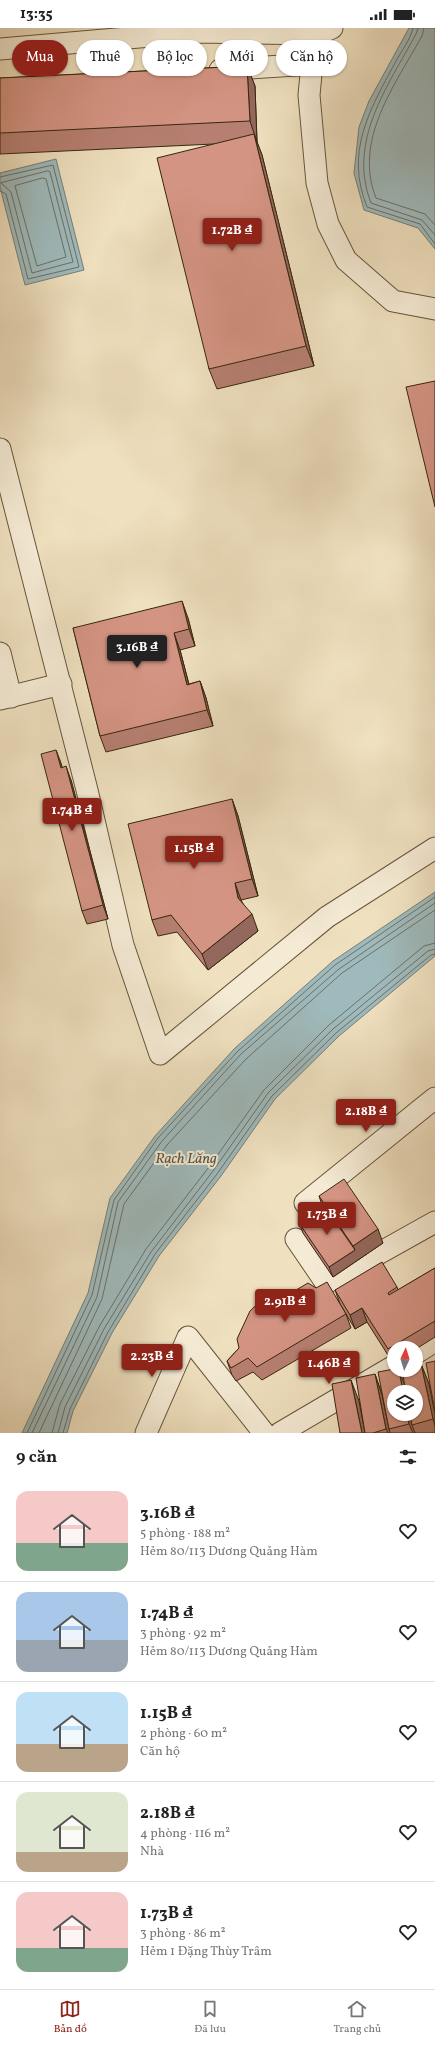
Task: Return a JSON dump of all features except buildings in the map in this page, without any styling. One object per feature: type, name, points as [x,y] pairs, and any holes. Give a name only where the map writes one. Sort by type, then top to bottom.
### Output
[{"type":"street","points":[[0,49],[197,32],[322,30]]},
{"type":"street","points":[[207,72],[312,64],[310,95],[317,183],[328,224],[346,260],[393,301],[435,309]]},
{"type":"street","points":[[0,449],[61,684],[123,945],[160,1054],[327,917],[435,848]]},
{"type":"street","points":[[0,653],[6,698],[61,684]]},
{"type":"street","points":[[305,1203],[435,1098]]},
{"type":"street","points":[[296,1239],[326,1283],[435,1222]]},
{"type":"street","points":[[146,1433],[188,1337],[264,1433]]},
{"type":"street","points":[[423,1348],[435,1341]]},
{"type":"street","points":[[280,1433],[387,1370]]},
{"type":"water","points":[[409,28],[435,28],[435,249],[418,228],[364,210],[354,173],[359,127],[369,101]]},
{"type":"water","points":[[56,159],[84,270],[25,285],[0,187],[0,173]]},
{"type":"water","name":"Rạch Lăng","points":[[435,892],[435,956],[339,1036],[275,1099],[221,1176],[159,1256],[112,1333],[73,1411],[67,1433],[22,1433],[88,1293],[110,1198],[155,1136],[235,1048],[333,961]]}]
